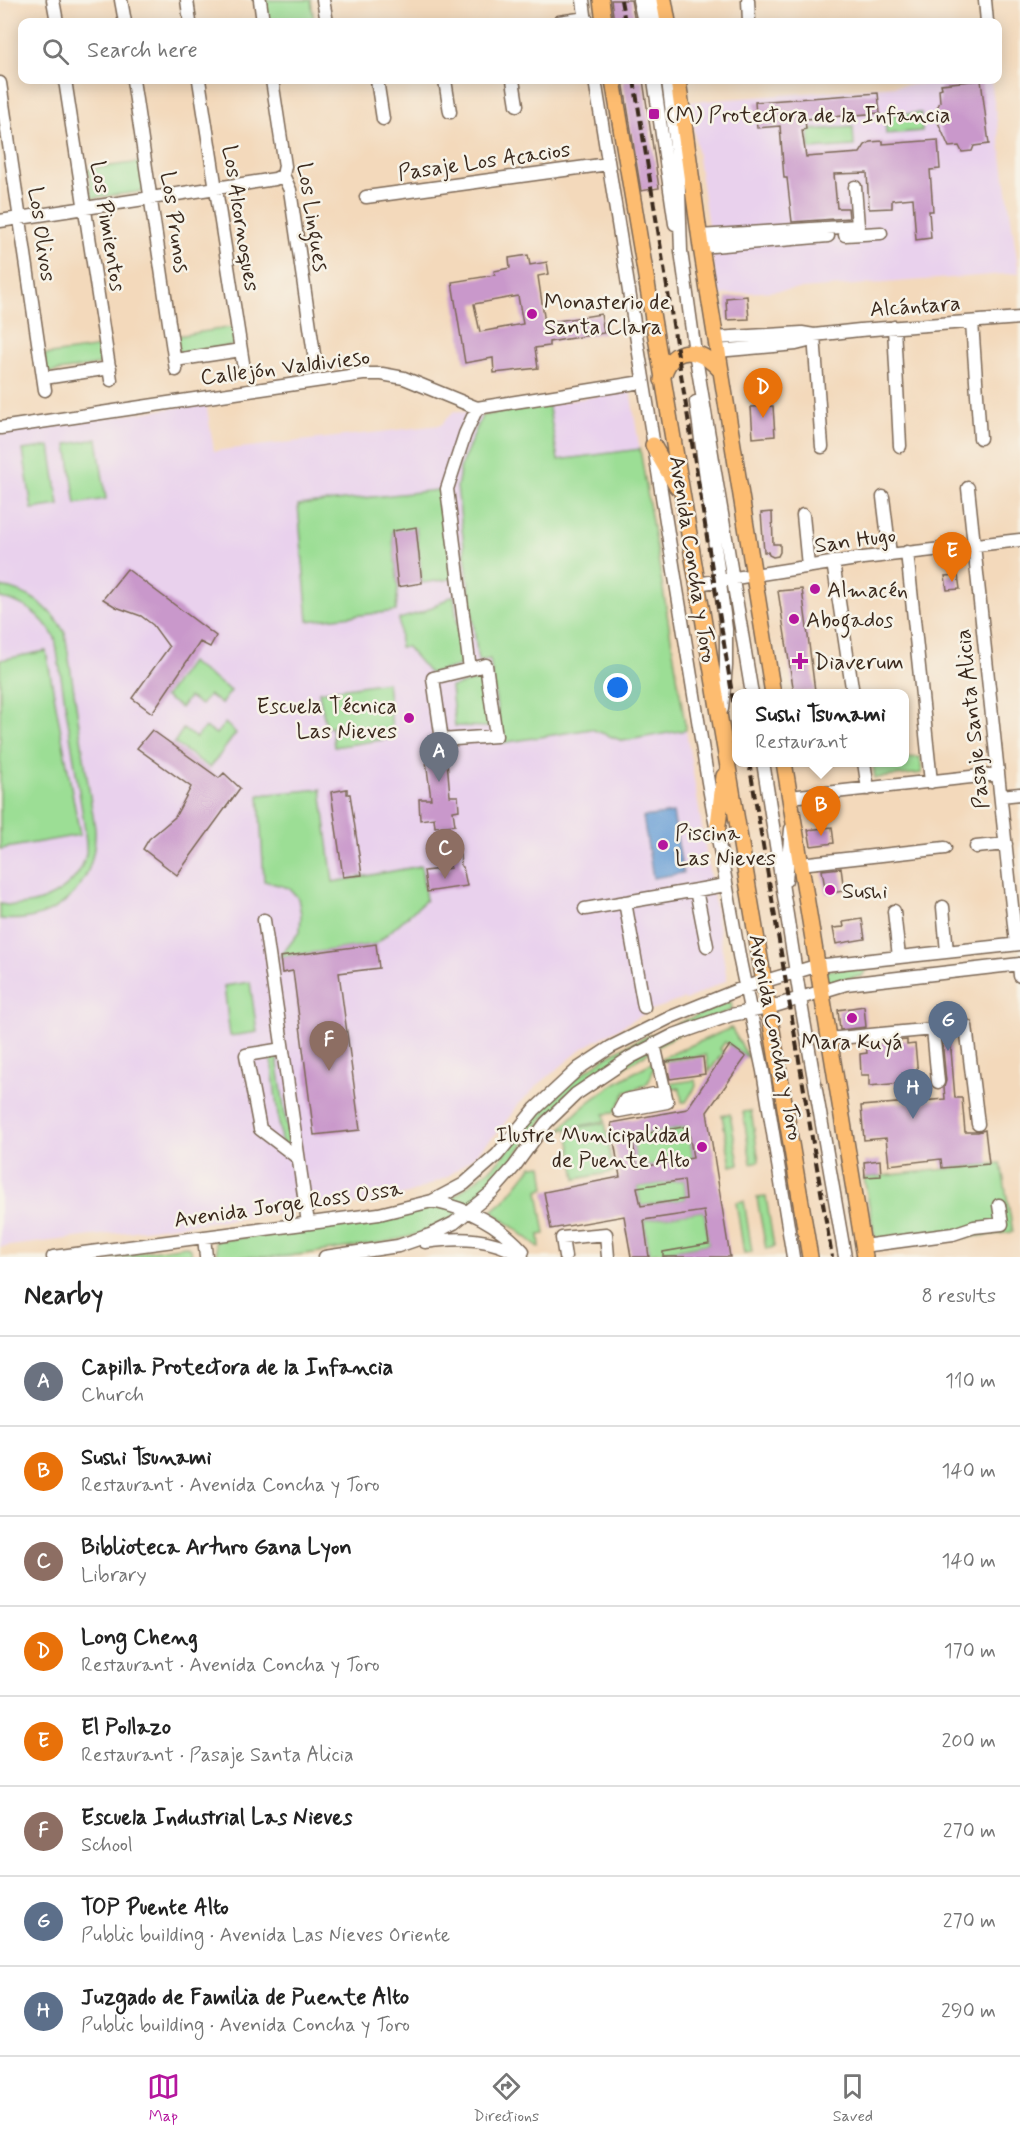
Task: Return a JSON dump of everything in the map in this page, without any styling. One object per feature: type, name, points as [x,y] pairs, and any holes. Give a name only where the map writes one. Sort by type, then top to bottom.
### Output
[{"type":"main road","points":[[601,0],[603,18]]},
{"type":"main road","points":[[664,0],[667,18]]},
{"type":"main road","name":"Avenida Concha y Toro","points":[[614,84],[810,1257]]},
{"type":"main road","points":[[679,84],[700,241],[772,689]]},
{"type":"main road","points":[[663,380],[666,369],[679,354],[695,352],[709,359],[721,371]]},
{"type":"main road","points":[[653,445],[683,497]]},
{"type":"main road","points":[[717,833],[726,758]]},
{"type":"main road","points":[[785,767],[864,1252]]},
{"type":"street","points":[[53,0],[56,18]]},
{"type":"street","points":[[121,0],[124,18]]},
{"type":"street","points":[[187,0],[189,18]]},
{"type":"street","points":[[260,0],[262,18]]},
{"type":"street","points":[[323,0],[326,18]]},
{"type":"street","points":[[583,0],[586,18]]},
{"type":"street","points":[[639,0],[643,18]]},
{"type":"street","points":[[651,0],[655,18]]},
{"type":"street","points":[[748,0],[749,18]]},
{"type":"street","points":[[985,0],[987,18]]},
{"type":"street","name":"Los Olivos","points":[[0,83],[45,384]]},
{"type":"street","name":"Los Pimientos","points":[[45,384],[110,374],[67,84]]},
{"type":"street","name":"Los Prunos","points":[[134,84],[176,365],[241,350]]},
{"type":"street","name":"Los Alcornoques","points":[[200,84],[243,363]]},
{"type":"street","name":"Los Lingues","points":[[273,84],[285,166],[283,175],[290,190],[315,361]]},
{"type":"street","points":[[378,84],[383,119]]},
{"type":"street","points":[[446,84],[450,111]]},
{"type":"street","points":[[514,84],[517,105]]},
{"type":"street","name":"Avenida Concha y Toro","points":[[596,84],[642,382],[717,833],[765,1082],[793,1257]]},
{"type":"street","points":[[655,84],[672,209],[681,252],[695,352],[751,689]]},
{"type":"street","points":[[668,84],[678,163],[681,252]]},
{"type":"street","name":"Pasaje Los Acacios","points":[[366,197],[608,164]]},
{"type":"street","points":[[0,221],[278,178],[283,175]]},
{"type":"street","points":[[700,241],[858,226],[855,187]]},
{"type":"street","points":[[700,241],[753,241],[881,233]]},
{"type":"street","name":"Alcántara","points":[[716,344],[796,344],[808,341],[814,335],[1020,318]]},
{"type":"street","points":[[972,322],[980,438]]},
{"type":"street","points":[[894,327],[900,446]]},
{"type":"street","points":[[814,335],[822,447]]},
{"type":"street","points":[[695,352],[698,422],[726,629],[720,721]]},
{"type":"street","name":"Callejón Valdivieso","points":[[0,428],[363,374],[382,374],[404,378],[477,408]]},
{"type":"street","points":[[470,669],[447,489],[465,434],[477,408],[642,382]]},
{"type":"street","name":"Pasaje Santa Alicia","points":[[968,489],[1018,944]]},
{"type":"street","points":[[884,497],[890,554]]},
{"type":"street","points":[[803,515],[808,566]]},
{"type":"street","name":"San Hugo","points":[[697,584],[890,554],[1020,540]]},
{"type":"street","points":[[907,552],[931,782]]},
{"type":"street","points":[[833,562],[852,689]]},
{"type":"street","points":[[486,665],[496,736],[442,740],[433,678],[470,669],[486,665]]},
{"type":"street","points":[[764,767],[800,998],[845,1257]]},
{"type":"street","points":[[865,767],[868,789]]},
{"type":"street","points":[[790,798],[998,774]]},
{"type":"street","points":[[1001,796],[1020,794]]},
{"type":"street","points":[[784,896],[793,816]]},
{"type":"street","points":[[976,847],[1006,844]]},
{"type":"street","points":[[800,864],[945,848]]},
{"type":"street","points":[[585,909],[726,885]]},
{"type":"street","points":[[696,890],[707,946]]},
{"type":"street","points":[[625,902],[644,1007]]},
{"type":"street","points":[[943,907],[947,952]]},
{"type":"street","points":[[894,911],[912,976]]},
{"type":"street","points":[[264,920],[308,1223]]},
{"type":"street","name":"Avenida Jorge Ross Ossa","points":[[53,1257],[379,1214],[432,1201],[464,1184],[491,1161],[535,1109],[579,1068],[641,1030],[745,987],[816,966],[1018,944]]},
{"type":"street","points":[[398,1246],[445,1228],[470,1211],[504,1180],[537,1134],[571,1098],[608,1070],[654,1044],[712,1021],[859,982],[1020,968]]},
{"type":"street","points":[[828,1039],[966,1026],[978,1124]]},
{"type":"street","points":[[933,1029],[938,1082]]},
{"type":"street","points":[[654,1044],[664,1092]]},
{"type":"street","points":[[282,1049],[246,1055],[260,1129],[298,1158]]},
{"type":"street","points":[[432,1201],[470,1211],[513,1241],[527,1257]]},
{"type":"street","points":[[864,1252],[974,1227],[1002,1224],[999,1205]]},
{"type":"street","points":[[564,1257],[562,1239],[606,1233],[608,1257]]},
{"type":"street","points":[[204,1237],[206,1257]]},
{"type":"street","points":[[325,1257],[448,1239],[473,1239],[502,1246],[522,1257]]},
{"type":"shaded area","points":[[922,84],[992,84],[1019,273],[718,295],[690,102]]},
{"type":"shaded area","points":[[630,390],[727,980],[686,1000],[683,999],[649,1011],[583,1048],[539,1084],[518,1105],[499,1131],[473,1157],[447,1177],[408,1194],[375,1202],[0,1247],[0,434],[206,403],[214,451],[441,425],[454,411],[482,416]]},
{"type":"green space","points":[[265,0],[311,0],[313,18],[267,18]]},
{"type":"green space","points":[[921,113],[922,131],[886,134],[885,115]]},
{"type":"green space","points":[[853,127],[854,146],[810,149],[809,130]]},
{"type":"green space","points":[[141,162],[146,191],[92,198],[88,169]]},
{"type":"green space","points":[[233,327],[236,345],[179,353],[177,336]]},
{"type":"green space","points":[[101,347],[103,364],[47,373],[44,355]]},
{"type":"green space","points":[[548,403],[558,460],[640,449],[686,730],[623,741],[591,729],[502,743],[490,659],[478,661],[457,487],[461,465],[482,416]]},
{"type":"green space","points":[[97,439],[106,499],[76,504],[67,444]]},
{"type":"green space","points":[[50,446],[59,505],[32,509],[23,450]]},
{"type":"green space","points":[[447,489],[458,578],[422,583],[416,528],[392,531],[398,587],[396,611],[308,621],[298,505]]},
{"type":"green space","points":[[0,587],[20,592],[38,602],[53,616],[65,633],[95,829],[94,849],[89,868],[81,884],[70,898],[56,908],[21,919],[0,919],[0,904],[27,904],[40,901],[64,888],[81,867],[86,854],[86,845],[55,638],[39,617],[17,603],[0,598]]},
{"type":"green space","points":[[454,595],[462,665],[430,674],[407,647],[400,647],[399,619],[423,612]]},
{"type":"green space","points":[[46,651],[80,835],[0,849],[0,660]]},
{"type":"green space","points":[[190,662],[231,691],[221,704],[209,695],[201,705],[189,697],[181,708],[165,697]]},
{"type":"green space","points":[[485,678],[490,727],[455,726],[451,687]]},
{"type":"green space","points":[[387,682],[393,738],[334,747],[332,727],[326,727],[319,692]]},
{"type":"green space","points":[[225,723],[236,733],[210,768],[174,743],[183,729],[196,738],[205,727],[216,734]]},
{"type":"green space","points":[[920,757],[922,773],[875,778],[874,767],[909,767],[909,758]]},
{"type":"green space","points":[[321,789],[333,882],[421,866],[426,900],[376,944],[280,957],[300,931],[301,914],[298,898],[289,888],[264,881],[259,795]]},
{"type":"green space","points":[[898,962],[900,964],[867,969],[862,976],[824,983],[822,971]]},
{"type":"green space","points":[[250,982],[257,1032],[230,1036],[224,986]]},
{"type":"green space","points":[[731,1001],[732,1010],[698,1022],[548,1114],[488,1189],[450,1220],[419,1234],[387,1242],[274,1257],[218,1257],[215,1241],[363,1222],[441,1204],[458,1194],[495,1165],[540,1112],[573,1080],[608,1056],[634,1042]]},
{"type":"green space","points":[[731,1028],[749,1058],[725,1042],[720,1049],[723,1052],[709,1072],[706,1055],[663,1061],[662,1058]]},
{"type":"green space","points":[[274,1055],[277,1057],[289,1143],[287,1145],[281,1142],[271,1057]]},
{"type":"green space","points":[[655,1061],[652,1075],[647,1083],[626,1092],[614,1113],[604,1114],[605,1121],[560,1130],[593,1099]]},
{"type":"green space","points":[[695,1080],[696,1086],[686,1102],[682,1102],[680,1088],[669,1089],[668,1084]]},
{"type":"green space","points":[[751,1111],[759,1161],[751,1163],[743,1112]]},
{"type":"green space","points":[[730,1114],[739,1164],[731,1166],[722,1115]]},
{"type":"green space","points":[[605,1123],[613,1172],[576,1179],[568,1129]]},
{"type":"green space","points":[[688,1126],[693,1158],[637,1168],[632,1136]]},
{"type":"green space","points":[[1001,1163],[1013,1232],[877,1248],[864,1178]]},
{"type":"green space","points":[[542,1165],[545,1188],[538,1191],[545,1234],[539,1235],[540,1248],[492,1211],[504,1201],[532,1166]]},
{"type":"green space","points":[[684,1180],[686,1199],[641,1206],[637,1187]]},
{"type":"green space","points":[[766,1197],[774,1247],[766,1249],[757,1198]]},
{"type":"green space","points":[[744,1201],[752,1252],[744,1253],[736,1202]]},
{"type":"green space","points":[[704,1211],[709,1244],[649,1254],[644,1220]]},
{"type":"green space","points":[[186,1246],[191,1250],[192,1257],[106,1257]]},
{"type":"water","name":"Piscina Las Nieves","points":[[673,813],[683,873],[653,878],[643,817]]},
{"type":"building","points":[[611,0],[631,0],[634,18],[613,18]]},
{"type":"building","points":[[624,84],[644,84],[659,188],[641,191]]},
{"type":"building","points":[[941,84],[982,84],[989,144],[974,146],[972,151],[962,152],[959,146],[949,147],[937,120],[937,108],[940,102],[939,89],[942,88]]},
{"type":"building","points":[[878,93],[880,113],[805,119],[806,129],[802,130],[806,157],[860,153],[870,142],[883,141],[883,144],[938,140],[940,169],[930,170],[933,211],[929,211],[931,238],[916,240],[913,198],[892,200],[892,208],[869,209],[867,173],[834,174],[837,208],[848,208],[849,218],[792,222],[787,178],[784,178],[780,126],[757,128],[755,102]]},
{"type":"building","name":"Monasterio de Santa Clara","points":[[528,255],[530,265],[547,262],[549,274],[538,276],[545,323],[601,314],[604,333],[549,342],[549,346],[535,348],[538,368],[494,373],[493,358],[465,363],[452,282],[495,275],[494,271],[510,268],[509,258]],"holes":[[[518,296],[523,324],[480,332],[474,304]]]},
{"type":"building","points":[[747,296],[749,319],[727,320],[726,298]]},
{"type":"building","points":[[773,406],[775,436],[753,438],[751,407]]},
{"type":"building","points":[[772,512],[773,544],[780,544],[778,556],[773,557],[768,552],[764,552],[761,513]]},
{"type":"building","points":[[416,527],[422,583],[398,587],[392,531]]},
{"type":"building","points":[[127,569],[216,636],[210,647],[200,642],[152,713],[132,698],[169,647],[153,625],[141,616],[116,607],[103,599]]},
{"type":"building","points":[[958,575],[960,589],[947,590],[945,576]]},
{"type":"building","points":[[802,589],[815,689],[793,689],[778,591]]},
{"type":"building","points":[[152,730],[219,778],[224,773],[240,788],[177,875],[143,849],[149,839],[175,817],[191,787],[137,748]]},
{"type":"building","points":[[441,756],[441,760],[447,761],[450,796],[458,796],[459,810],[453,811],[455,825],[435,827],[434,818],[420,820],[419,799],[431,799],[426,761],[431,761],[431,757]]},
{"type":"building","points":[[347,789],[347,794],[350,794],[362,875],[343,877],[331,792]]},
{"type":"building","points":[[832,827],[834,843],[811,846],[808,830]]},
{"type":"building","points":[[460,854],[467,886],[427,892],[424,871],[451,868],[448,861]]},
{"type":"building","points":[[841,868],[844,891],[826,894],[822,870]]},
{"type":"building","points":[[862,919],[865,939],[836,944],[833,928],[844,927],[843,922]]},
{"type":"building","points":[[376,944],[379,968],[339,973],[360,1130],[314,1135],[293,971],[282,973],[280,957]]},
{"type":"building","name":"Mara Kuyá","points":[[864,1006],[866,1027],[840,1030],[838,1010]]},
{"type":"building","points":[[950,1038],[955,1098],[962,1098],[965,1132],[985,1130],[989,1164],[942,1168],[941,1159],[889,1165],[886,1138],[864,1140],[861,1106],[945,1099],[946,1081],[942,1039]]},
{"type":"building","points":[[907,1040],[907,1045],[915,1044],[918,1076],[911,1076],[912,1082],[869,1086],[869,1075],[861,1075],[860,1054],[867,1053],[866,1044]]},
{"type":"building","name":"Ilustre Municipalidad de Puente Alto","points":[[730,1045],[746,1057],[707,1112],[730,1257],[663,1257],[663,1252],[709,1244],[704,1211],[644,1220],[649,1257],[631,1257],[624,1216],[551,1229],[544,1192],[620,1177],[611,1123],[687,1109]],"holes":[[[688,1126],[693,1158],[637,1168],[632,1136]],[[684,1180],[686,1199],[641,1206],[637,1187]]]},
{"type":"building","points":[[703,1057],[705,1074],[670,1079],[666,1062]]},
{"type":"building","points":[[880,1160],[881,1176],[865,1177],[864,1162]]},
{"type":"railway","points":[[621,0],[624,18]]},
{"type":"railway","points":[[635,84],[732,694]]},
{"type":"railway","points":[[750,767],[832,1257]]},
{"type":"place","name":"(M) Protectora de la Infancia","points":[[654,114]]},
{"type":"place","name":"Monasterio de Santa Clara","points":[[532,314]]},
{"type":"place","name":"Long Cheng","points":[[763,418]]},
{"type":"place","name":"El Pollazo","points":[[952,582]]},
{"type":"place","name":"Almacén","points":[[815,589]]},
{"type":"place","name":"Abogados","points":[[794,619]]},
{"type":"place","name":"Diaverum","points":[[800,661]]},
{"type":"place","name":"Escuela Técnica Las Nieves","points":[[409,718]]},
{"type":"place","name":"Capilla Protectora de la Infancia","points":[[439,782]]},
{"type":"place","name":"Sushi Tsunami","points":[[821,836]]},
{"type":"place","name":"Piscina Las Nieves","points":[[663,845]]},
{"type":"place","name":"Biblioteca Arturo Gana Lyon","points":[[445,879]]},
{"type":"place","name":"Sushi","points":[[830,890]]},
{"type":"place","name":"Mara Kuyá","points":[[852,1018]]},
{"type":"place","name":"TOP Puente Alto","points":[[948,1051]]},
{"type":"place","name":"Escuela Industrial Las Nieves","points":[[329,1071]]},
{"type":"place","name":"Juzgado de Familia de Puente Alto","points":[[913,1119]]},
{"type":"place","name":"Ilustre Municipalidad de Puente Alto","points":[[702,1147]]}]
